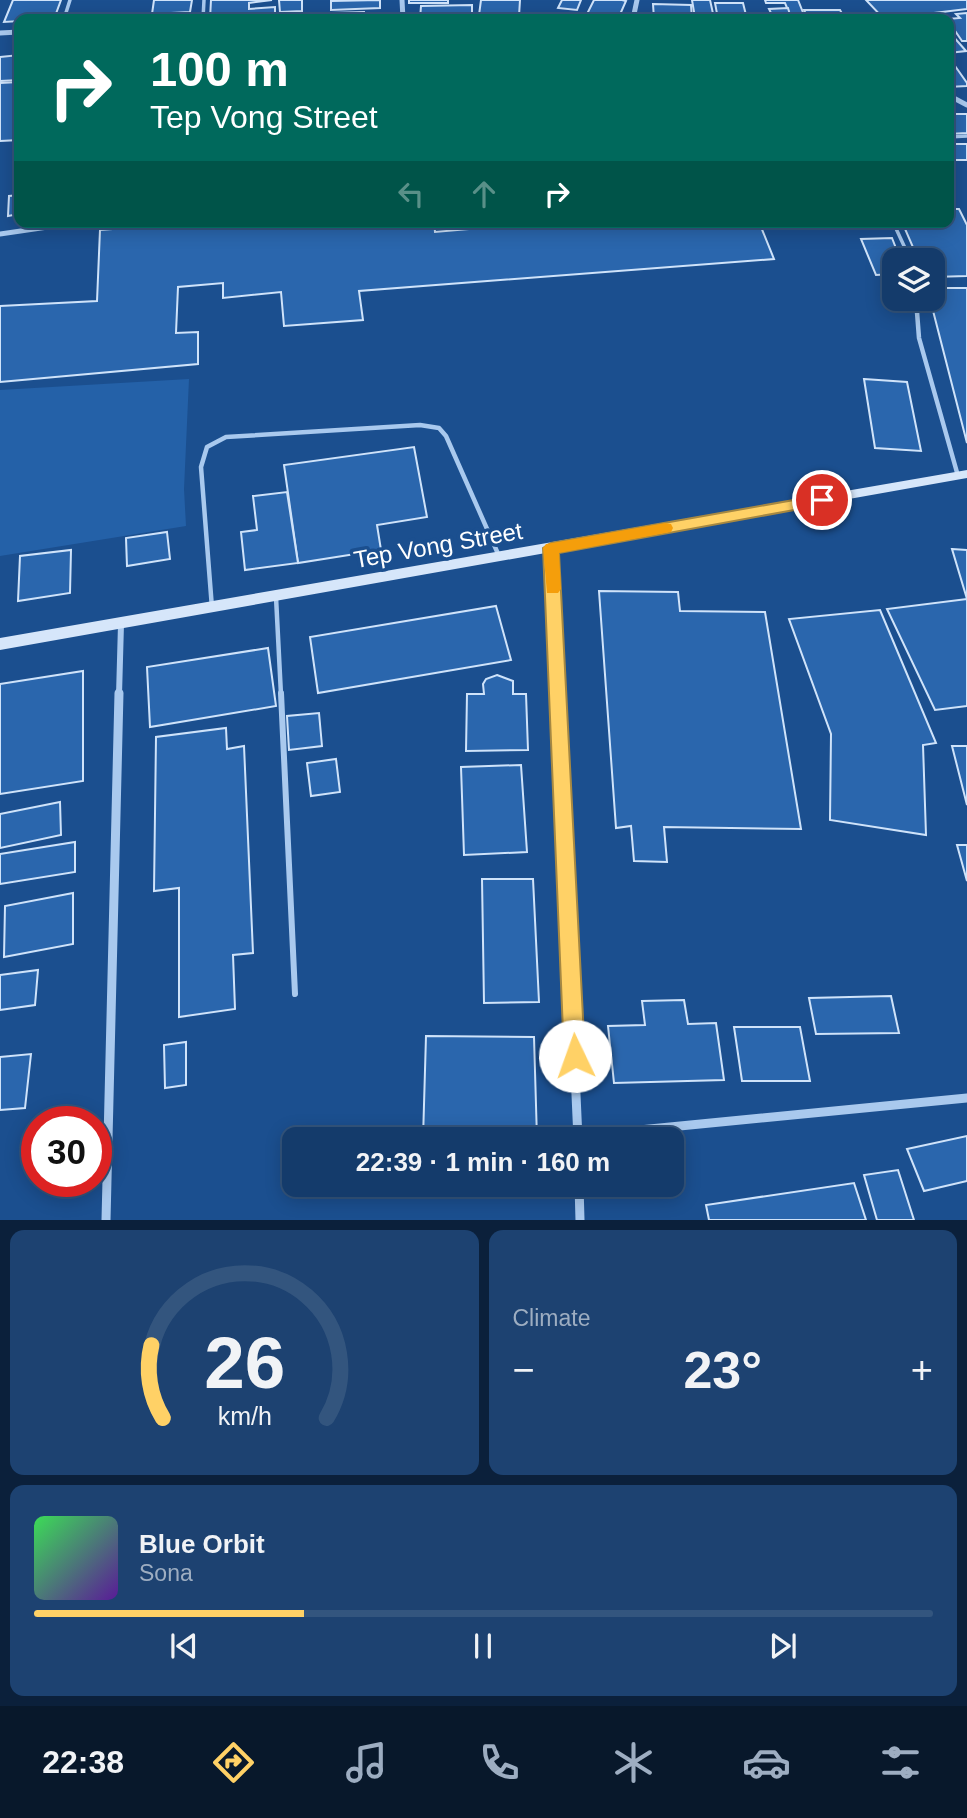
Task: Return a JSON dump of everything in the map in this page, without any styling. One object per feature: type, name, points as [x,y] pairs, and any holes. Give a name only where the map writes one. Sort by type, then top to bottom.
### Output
[{"type":"street","points":[[0,234],[41,228]]},
{"type":"street","name":"Tep Vong Street","points":[[0,645],[962,475]]},
{"type":"street","points":[[551,548],[577,1127]]},
{"type":"street","points":[[106,1220],[121,624]]},
{"type":"street","points":[[684,1127],[967,1098]]},
{"type":"street","points":[[579,1197],[580,1220]]},
{"type":"lane","points":[[896,228],[905,248]]},
{"type":"lane","points":[[917,311],[919,338],[962,475]]},
{"type":"lane","points":[[212,608],[201,467],[207,447],[226,437],[420,425],[439,428],[446,436],[499,557]]},
{"type":"lane","points":[[276,597],[295,994]]},
{"type":"shaded area","points":[[189,379],[184,489],[186,526],[0,556],[0,390]]},
{"type":"building","points":[[13,0],[61,0],[56,14],[14,14],[14,21],[4,22]]},
{"type":"building","points":[[154,0],[192,0],[190,12],[152,14]]},
{"type":"building","points":[[211,0],[272,0],[249,3],[249,9],[275,7],[275,14],[210,14]]},
{"type":"building","points":[[279,0],[302,0],[302,11],[280,12]]},
{"type":"building","points":[[380,0],[380,8],[331,10],[331,1]]},
{"type":"building","points":[[409,0],[448,0],[448,3],[409,3]]},
{"type":"building","points":[[481,0],[520,0],[519,14],[479,14]]},
{"type":"building","points":[[562,0],[581,0],[577,10],[558,8]]},
{"type":"building","points":[[594,0],[626,1],[620,14],[587,14]]},
{"type":"building","points":[[692,0],[710,0],[713,14],[694,14]]},
{"type":"building","points":[[765,0],[798,0],[804,14],[790,14],[785,3],[766,3]]},
{"type":"building","points":[[866,0],[967,0],[967,9],[926,14],[879,14]]},
{"type":"building","points":[[715,3],[743,3],[746,14],[717,14]]},
{"type":"building","points":[[653,4],[691,5],[692,14],[654,14]]},
{"type":"building","points":[[472,5],[472,14],[420,14],[421,6]]},
{"type":"building","points":[[788,8],[790,14],[772,14],[769,9]]},
{"type":"building","points":[[804,10],[840,10],[842,14],[806,14]]},
{"type":"building","points":[[364,12],[364,14],[332,14]]},
{"type":"building","points":[[967,13],[967,41],[962,41],[954,29],[954,18],[960,18],[956,14]]},
{"type":"building","points":[[954,37],[966,51],[954,52]]},
{"type":"building","points":[[14,56],[14,80],[0,81],[0,57]]},
{"type":"building","points":[[954,65],[967,83],[967,86],[954,87]]},
{"type":"building","points":[[14,82],[14,140],[0,141],[0,83]]},
{"type":"building","points":[[954,114],[967,114],[967,133],[954,134]]},
{"type":"building","points":[[954,144],[967,144],[967,160],[954,160]]},
{"type":"building","points":[[9,196],[14,196],[14,215],[8,216]]},
{"type":"building","points":[[954,209],[959,209],[967,225],[967,276],[945,277],[945,248],[913,248],[905,228],[954,228]]},
{"type":"building","points":[[435,228],[435,232],[481,228],[761,228],[774,259],[359,291],[363,320],[284,326],[281,292],[223,298],[223,283],[178,287],[176,333],[198,332],[198,364],[0,382],[0,306],[97,301],[100,230]]},
{"type":"building","points":[[892,238],[896,248],[882,248],[882,275],[876,275],[861,239]]},
{"type":"building","points":[[945,288],[967,288],[967,443],[933,311],[945,311]]},
{"type":"building","points":[[864,379],[907,382],[921,451],[875,448]]},
{"type":"building","points":[[414,447],[427,517],[377,525],[381,550],[298,563],[284,465]]},
{"type":"building","points":[[287,492],[298,563],[245,570],[241,532],[257,530],[253,496]]},
{"type":"building","points":[[167,532],[170,559],[127,566],[126,538]]},
{"type":"building","points":[[952,549],[967,550],[967,599]]},
{"type":"building","points":[[71,550],[70,593],[18,601],[20,556]]},
{"type":"building","points":[[599,591],[678,592],[680,611],[765,612],[801,829],[664,827],[667,862],[634,861],[631,826],[616,828]]},
{"type":"building","points":[[967,599],[967,706],[935,710],[887,609]]},
{"type":"building","points":[[496,606],[511,660],[318,693],[310,637]]},
{"type":"building","points":[[880,610],[936,743],[923,745],[926,835],[830,820],[831,734],[789,619]]},
{"type":"building","points":[[268,648],[276,706],[150,727],[147,667]]},
{"type":"building","points":[[83,671],[83,781],[0,794],[0,684]]},
{"type":"building","points":[[497,675],[513,681],[513,694],[526,694],[528,750],[466,751],[467,694],[484,694],[483,684],[486,679]]},
{"type":"building","points":[[319,713],[322,746],[289,750],[287,716]]},
{"type":"building","points":[[226,728],[227,749],[244,746],[253,953],[233,955],[235,1009],[179,1017],[179,888],[154,891],[156,737]]},
{"type":"building","points":[[952,746],[967,746],[967,805]]},
{"type":"building","points":[[336,759],[340,792],[311,796],[307,763]]},
{"type":"building","points":[[521,765],[527,852],[464,855],[461,767]]},
{"type":"building","points":[[60,802],[61,835],[0,848],[0,814]]},
{"type":"building","points":[[75,842],[75,872],[0,884],[0,854]]},
{"type":"building","points":[[957,845],[967,845],[967,881]]},
{"type":"building","points":[[482,879],[533,879],[539,1002],[484,1003]]},
{"type":"building","points":[[73,893],[73,944],[4,957],[5,906]]},
{"type":"building","points":[[38,970],[35,1005],[0,1010],[0,975]]},
{"type":"building","points":[[891,996],[899,1033],[816,1034],[809,998]]},
{"type":"building","points":[[684,1000],[688,1024],[716,1023],[724,1080],[614,1083],[608,1026],[645,1025],[642,1001]]},
{"type":"building","points":[[734,1027],[800,1027],[810,1081],[742,1081]]},
{"type":"building","points":[[426,1036],[534,1037],[537,1127],[423,1127]]},
{"type":"building","points":[[186,1042],[186,1085],[165,1088],[164,1045]]},
{"type":"building","points":[[31,1054],[25,1106],[21,1108],[0,1110],[0,1057]]},
{"type":"building","points":[[967,1136],[967,1181],[924,1191],[907,1149]]},
{"type":"building","points":[[898,1170],[914,1220],[877,1220],[864,1175]]},
{"type":"building","points":[[854,1183],[866,1220],[709,1220],[706,1205]]},
{"type":"slow traffic","points":[[553,589],[551,548],[665,528]]},
{"type":"route","points":[[575,1056],[551,548],[822,500]]}]
